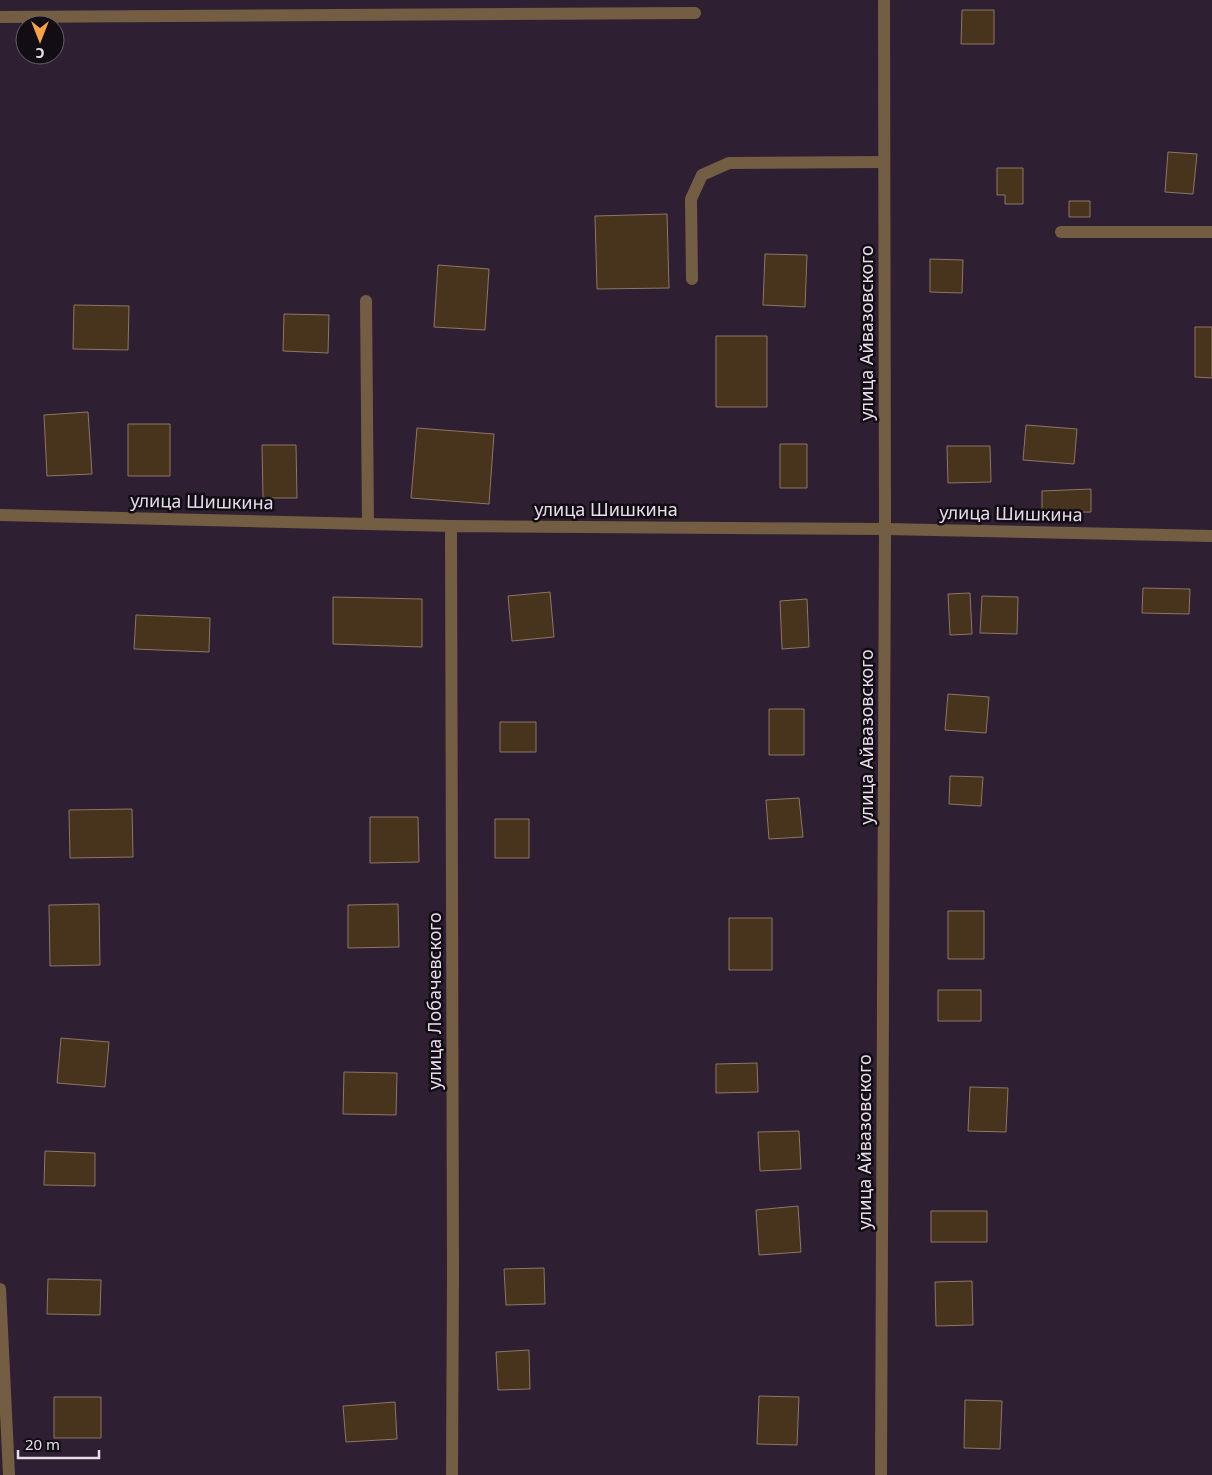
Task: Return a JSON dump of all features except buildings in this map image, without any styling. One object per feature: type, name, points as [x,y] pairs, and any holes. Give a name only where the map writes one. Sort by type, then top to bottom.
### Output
[{"type":"street","name":"улица Айвазовского","points":[[881,1475],[885,529],[884,0]]},
{"type":"street","points":[[0,17],[695,13]]},
{"type":"street","points":[[692,278],[691,199],[702,175],[729,163],[884,162]]},
{"type":"street","points":[[1061,232],[1212,232]]},
{"type":"street","points":[[366,301],[368,524]]},
{"type":"street","name":"улица Шишкина","points":[[0,515],[451,526],[885,529],[1212,536]]},
{"type":"street","name":"улица Лобачевского","points":[[451,526],[452,1475]]},
{"type":"street","points":[[0,1289],[9,1475]]}]
